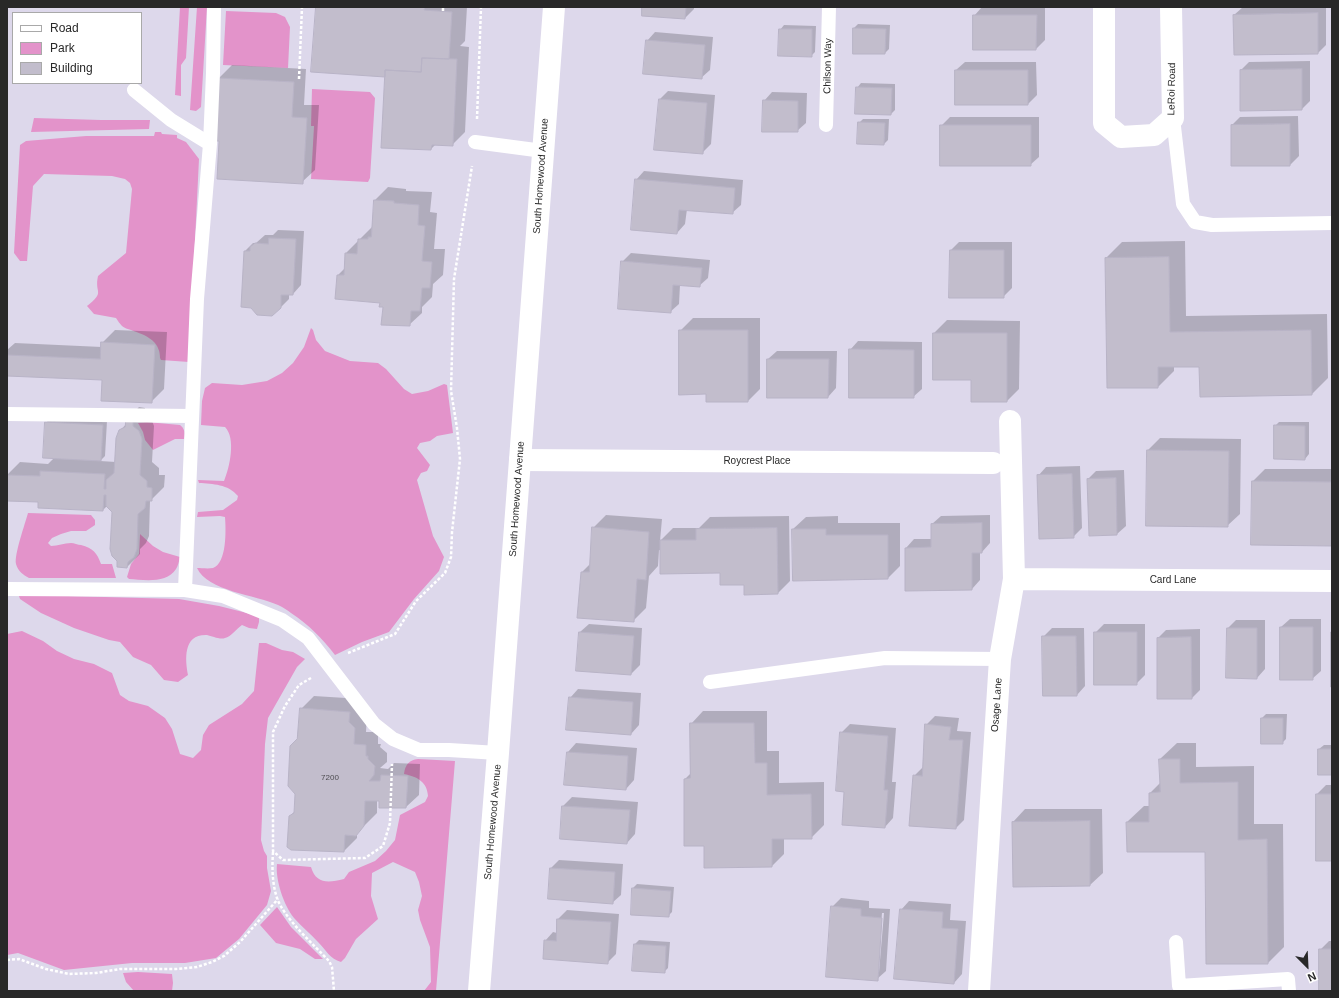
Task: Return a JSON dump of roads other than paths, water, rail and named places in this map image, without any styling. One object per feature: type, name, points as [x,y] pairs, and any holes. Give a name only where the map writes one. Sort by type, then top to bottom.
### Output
[{"type":"street","name":"South Homewood Avenue","points":[[479,991],[554,7]]},
{"type":"street","name":"LeRoi Road","points":[[1104,7],[1104,123],[1121,137],[1154,135],[1173,118],[1171,7]]},
{"type":"street","name":"Osage Lane","points":[[979,991],[1000,660],[1014,579],[1010,420]]},
{"type":"street","name":"Roycrest Place","points":[[520,460],[993,463]]},
{"type":"street","name":"Card Lane","points":[[1014,579],[1332,581]]},
{"type":"lane","points":[[185,590],[197,299],[210,144],[214,7]]},
{"type":"lane","name":"Chilson Way","points":[[826,125],[829,7]]},
{"type":"lane","points":[[134,90],[171,120],[210,144]]},
{"type":"lane","points":[[1173,118],[1183,204],[1195,222],[1212,226],[1332,223]]},
{"type":"lane","points":[[475,142],[543,151]]},
{"type":"lane","points":[[7,414],[192,416]]},
{"type":"lane","points":[[7,589],[185,590],[223,596],[282,620],[308,638],[374,724],[393,739],[419,750],[498,753]]},
{"type":"lane","points":[[710,682],[885,658],[1000,660]]},
{"type":"lane","points":[[1176,942],[1179,986],[1288,979],[1289,991]]}]
